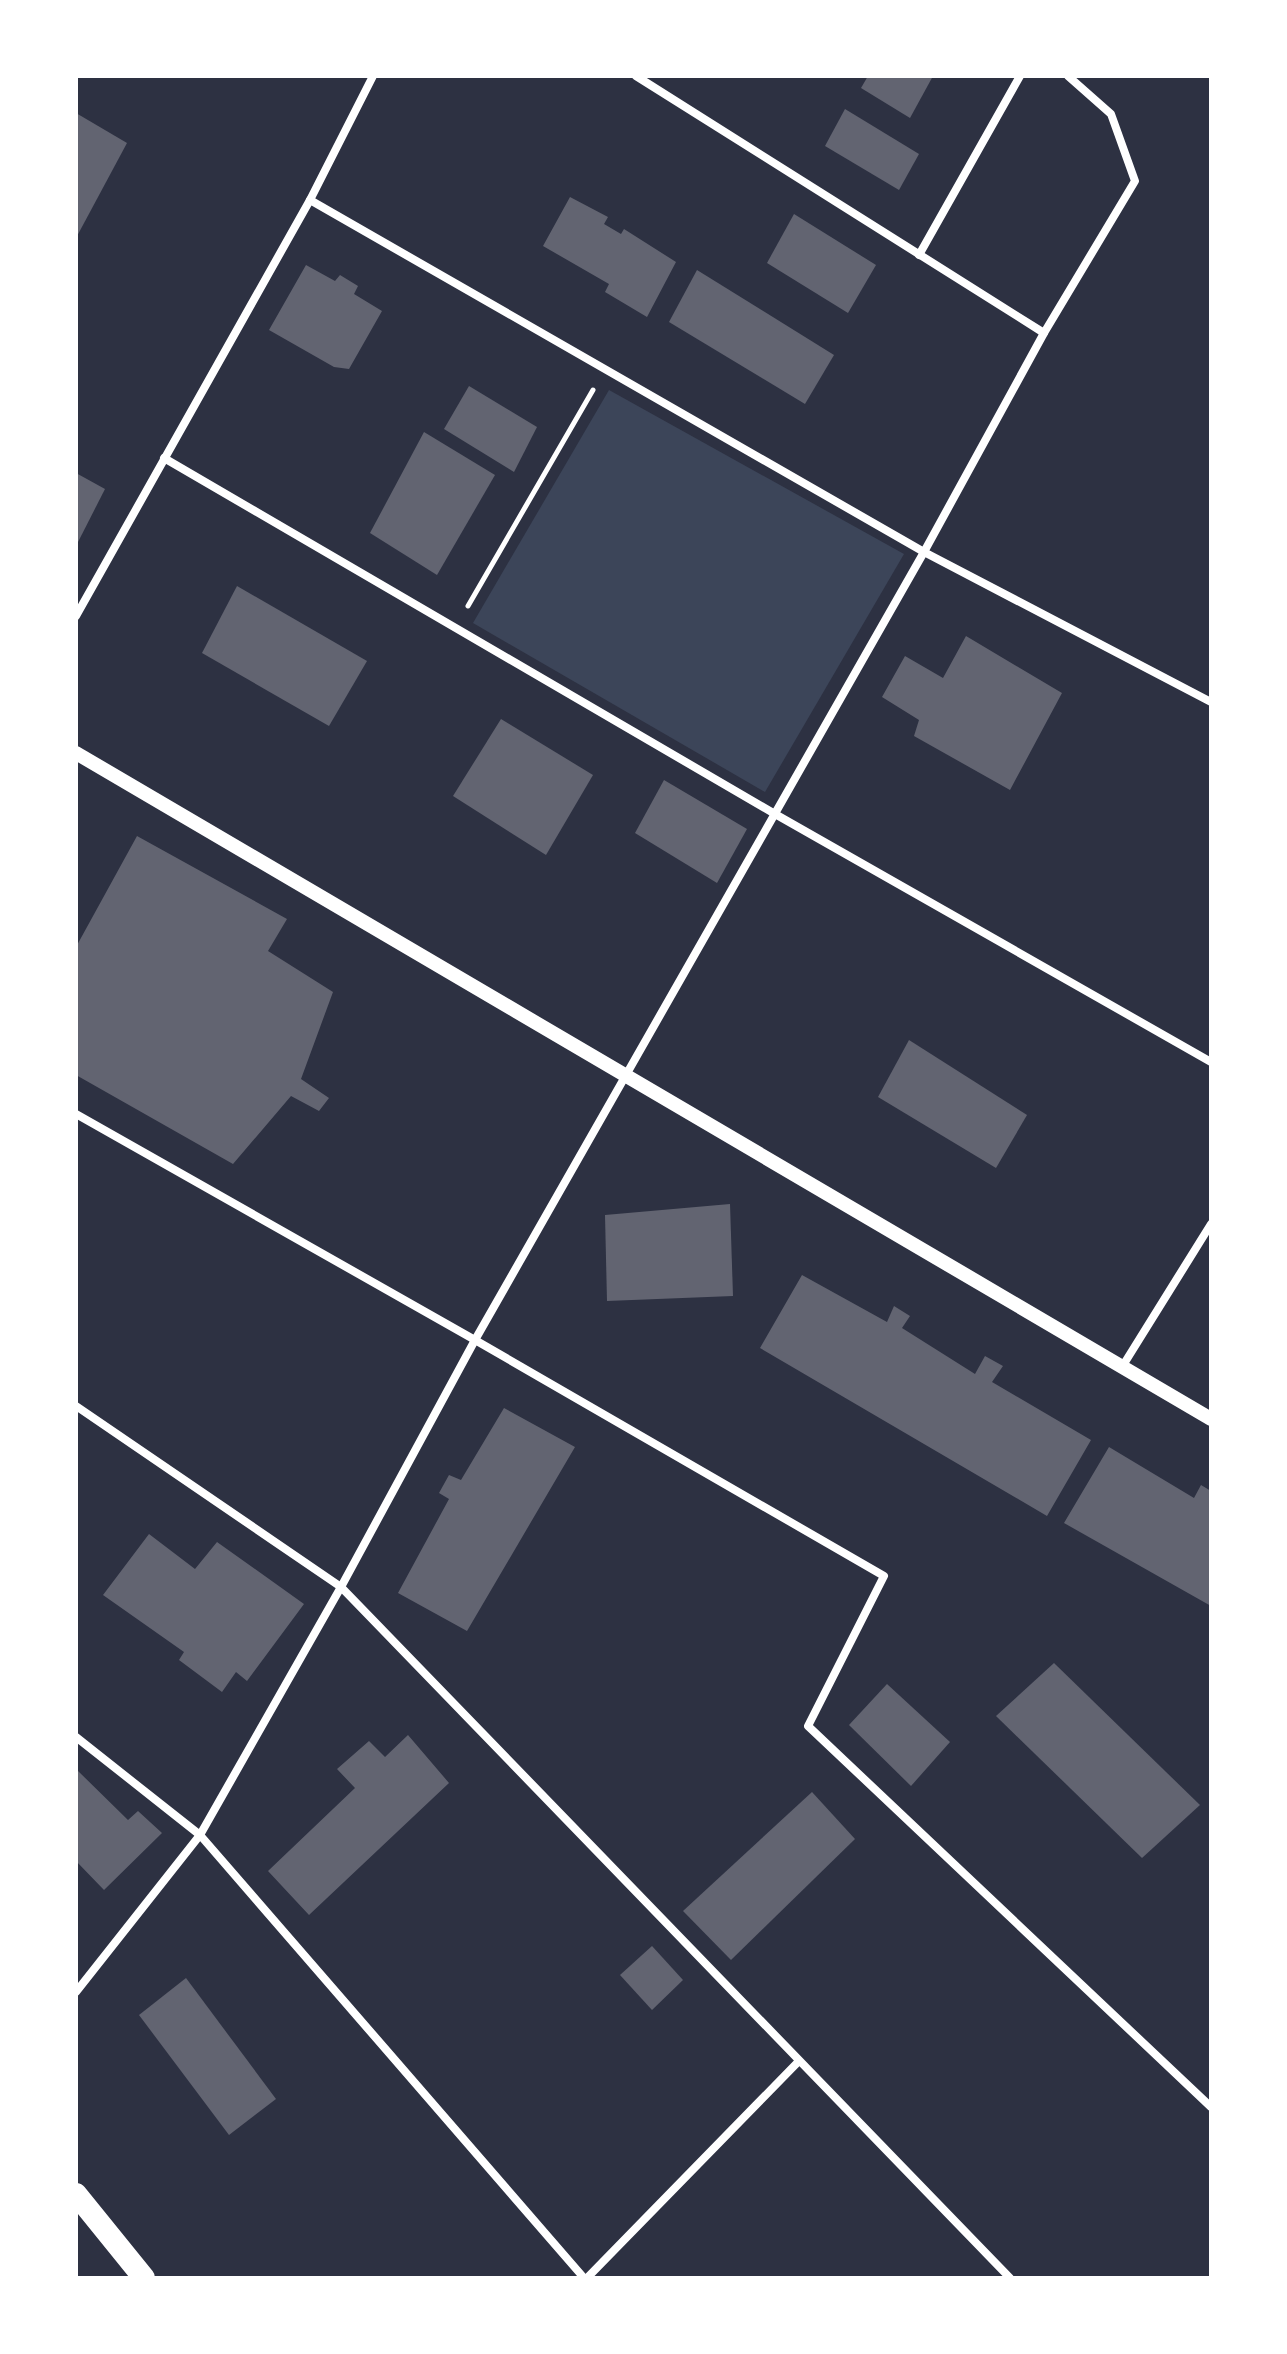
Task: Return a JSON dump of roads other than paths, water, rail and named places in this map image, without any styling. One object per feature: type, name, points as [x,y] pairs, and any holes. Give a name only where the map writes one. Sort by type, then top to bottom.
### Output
[{"type":"highway","points":[[76,2194],[144,2278]]},
{"type":"street","points":[[76,616],[310,200],[373,76]]},
{"type":"street","points":[[636,76],[1044,333]]},
{"type":"street","points":[[919,255],[1020,76]]},
{"type":"street","points":[[76,1992],[200,1835],[341,1587],[475,1340],[924,552],[1044,333],[1135,181],[1111,114],[1068,76]]},
{"type":"street","points":[[310,200],[924,552],[1211,702]]},
{"type":"street","points":[[164,458],[775,814],[1211,1062]]},
{"type":"street","points":[[76,753],[1211,1419]]},
{"type":"street","points":[[76,1114],[884,1576],[808,1726],[1211,2107]]},
{"type":"street","points":[[1122,1367],[1211,1224]]},
{"type":"street","points":[[76,1406],[341,1587],[1010,2278]]},
{"type":"street","points":[[76,1737],[200,1835],[585,2278],[798,2062]]}]
